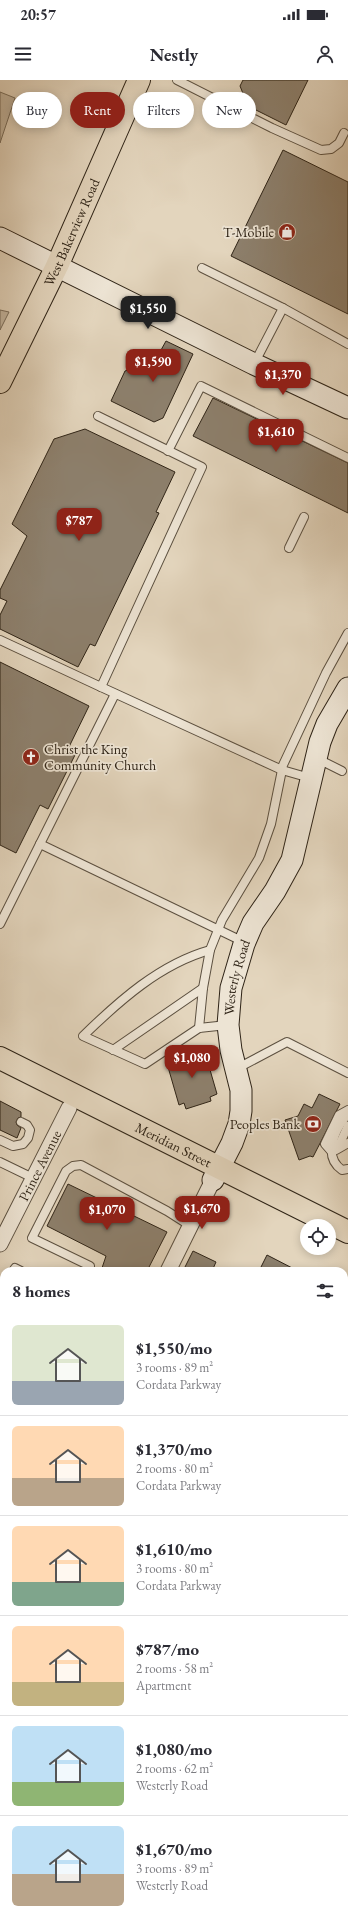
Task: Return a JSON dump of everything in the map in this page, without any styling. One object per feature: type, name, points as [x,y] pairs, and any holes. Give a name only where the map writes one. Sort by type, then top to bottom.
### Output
[{"type":"main road","name":"West Bakerview Road","points":[[0,382],[57,266],[139,80]]},
{"type":"main road","name":"Meridian Street","points":[[0,1058],[127,1121],[300,1223]]},
{"type":"main road","name":"Meridian Street","points":[[0,1074],[68,1108],[348,1232]]},
{"type":"main road","points":[[68,1108],[84,1108],[100,1116],[127,1121]]},
{"type":"main road","points":[[336,1239],[348,1241]]},
{"type":"main road","points":[[336,1241],[348,1247]]},
{"type":"street","points":[[0,238],[254,364],[348,408]]},
{"type":"street","points":[[326,398],[348,400]]},
{"type":"street","name":"Westerly Road","points":[[170,1267],[232,1142],[239,1124],[242,1099],[228,1025],[231,988],[245,942],[253,923],[275,891],[292,860],[315,758],[327,724],[348,688]]},
{"type":"street","name":"Prince Avenue","points":[[0,1244],[68,1108]]},
{"type":"lane","points":[[177,80],[272,128],[321,150],[331,149],[339,143],[344,133]]},
{"type":"lane","points":[[202,268],[283,308],[348,344]]},
{"type":"lane","points":[[254,364],[283,308]]},
{"type":"lane","points":[[168,450],[201,386],[348,458]]},
{"type":"lane","points":[[98,416],[202,467],[102,687]]},
{"type":"lane","points":[[289,548],[304,517]]},
{"type":"lane","points":[[199,1028],[203,988],[210,950],[217,930],[259,858],[271,824],[282,770],[326,673],[347,636]]},
{"type":"lane","points":[[0,640],[282,770],[310,778]]},
{"type":"lane","points":[[0,924],[115,694]]},
{"type":"lane","points":[[315,758],[342,771]]},
{"type":"lane","points":[[40,844],[217,930],[245,942]]},
{"type":"lane","points":[[210,950],[196,954],[160,972],[106,1013],[82,1036],[145,1064],[199,1028],[228,1025]]},
{"type":"lane","points":[[113,1050],[203,988]]},
{"type":"lane","points":[[236,1069],[288,1042],[348,1073]]},
{"type":"lane","points":[[332,1152],[325,1144],[339,1115],[348,1110]]},
{"type":"lane","points":[[348,1114],[343,1120],[331,1145],[332,1161],[342,1170],[348,1169]]},
{"type":"lane","points":[[0,1140],[13,1146],[23,1144],[28,1138],[30,1130],[27,1125],[21,1122]]},
{"type":"lane","points":[[332,1152],[340,1143],[348,1126]]},
{"type":"lane","points":[[332,1152],[348,1140]]},
{"type":"lane","points":[[332,1152],[348,1143]]},
{"type":"lane","points":[[0,1162],[33,1178]]},
{"type":"lane","points":[[90,1267],[32,1238],[66,1171],[73,1166],[81,1165],[190,1225]]},
{"type":"shaded area","points":[[0,92],[12,97],[12,107],[0,143]]},
{"type":"shaded area","points":[[0,310],[9,312],[0,330]]},
{"type":"building","points":[[243,80],[308,80],[286,125],[256,110],[256,92],[242,92],[240,86]]},
{"type":"building","points":[[283,150],[348,182],[348,314],[231,256]]},
{"type":"building","points":[[166,341],[193,354],[163,418],[154,422],[111,401],[125,371],[155,361]]},
{"type":"building","points":[[213,398],[348,463],[348,513],[193,436]]},
{"type":"building","points":[[85,429],[175,472],[156,512],[159,513],[95,646],[90,644],[78,667],[0,629],[0,615],[7,601],[0,598],[0,590],[27,536],[12,524],[54,439]]},
{"type":"building","points":[[0,662],[89,706],[67,751],[75,755],[48,809],[40,805],[16,853],[0,845]]},
{"type":"building","points":[[204,1049],[217,1094],[210,1097],[211,1101],[186,1109],[184,1103],[179,1105],[166,1060]]},
{"type":"building","points":[[319,1094],[340,1104],[313,1157],[310,1156],[299,1160],[285,1120],[298,1116],[304,1104],[312,1108]]},
{"type":"building","points":[[0,1101],[21,1112],[21,1117],[18,1118],[16,1122],[21,1128],[17,1138],[0,1130]]},
{"type":"building","points":[[68,1184],[167,1232],[149,1267],[102,1267],[106,1256],[47,1226]]},
{"type":"building","points":[[193,1251],[216,1262],[214,1267],[185,1267]]},
{"type":"building","points":[[267,1255],[290,1267],[261,1267]]},
{"type":"place","name":"T-Mobile","points":[[287,232]]},
{"type":"place","name":"Christ the King Community Church","points":[[31,757]]},
{"type":"place","name":"Peoples Bank","points":[[313,1124]]}]
